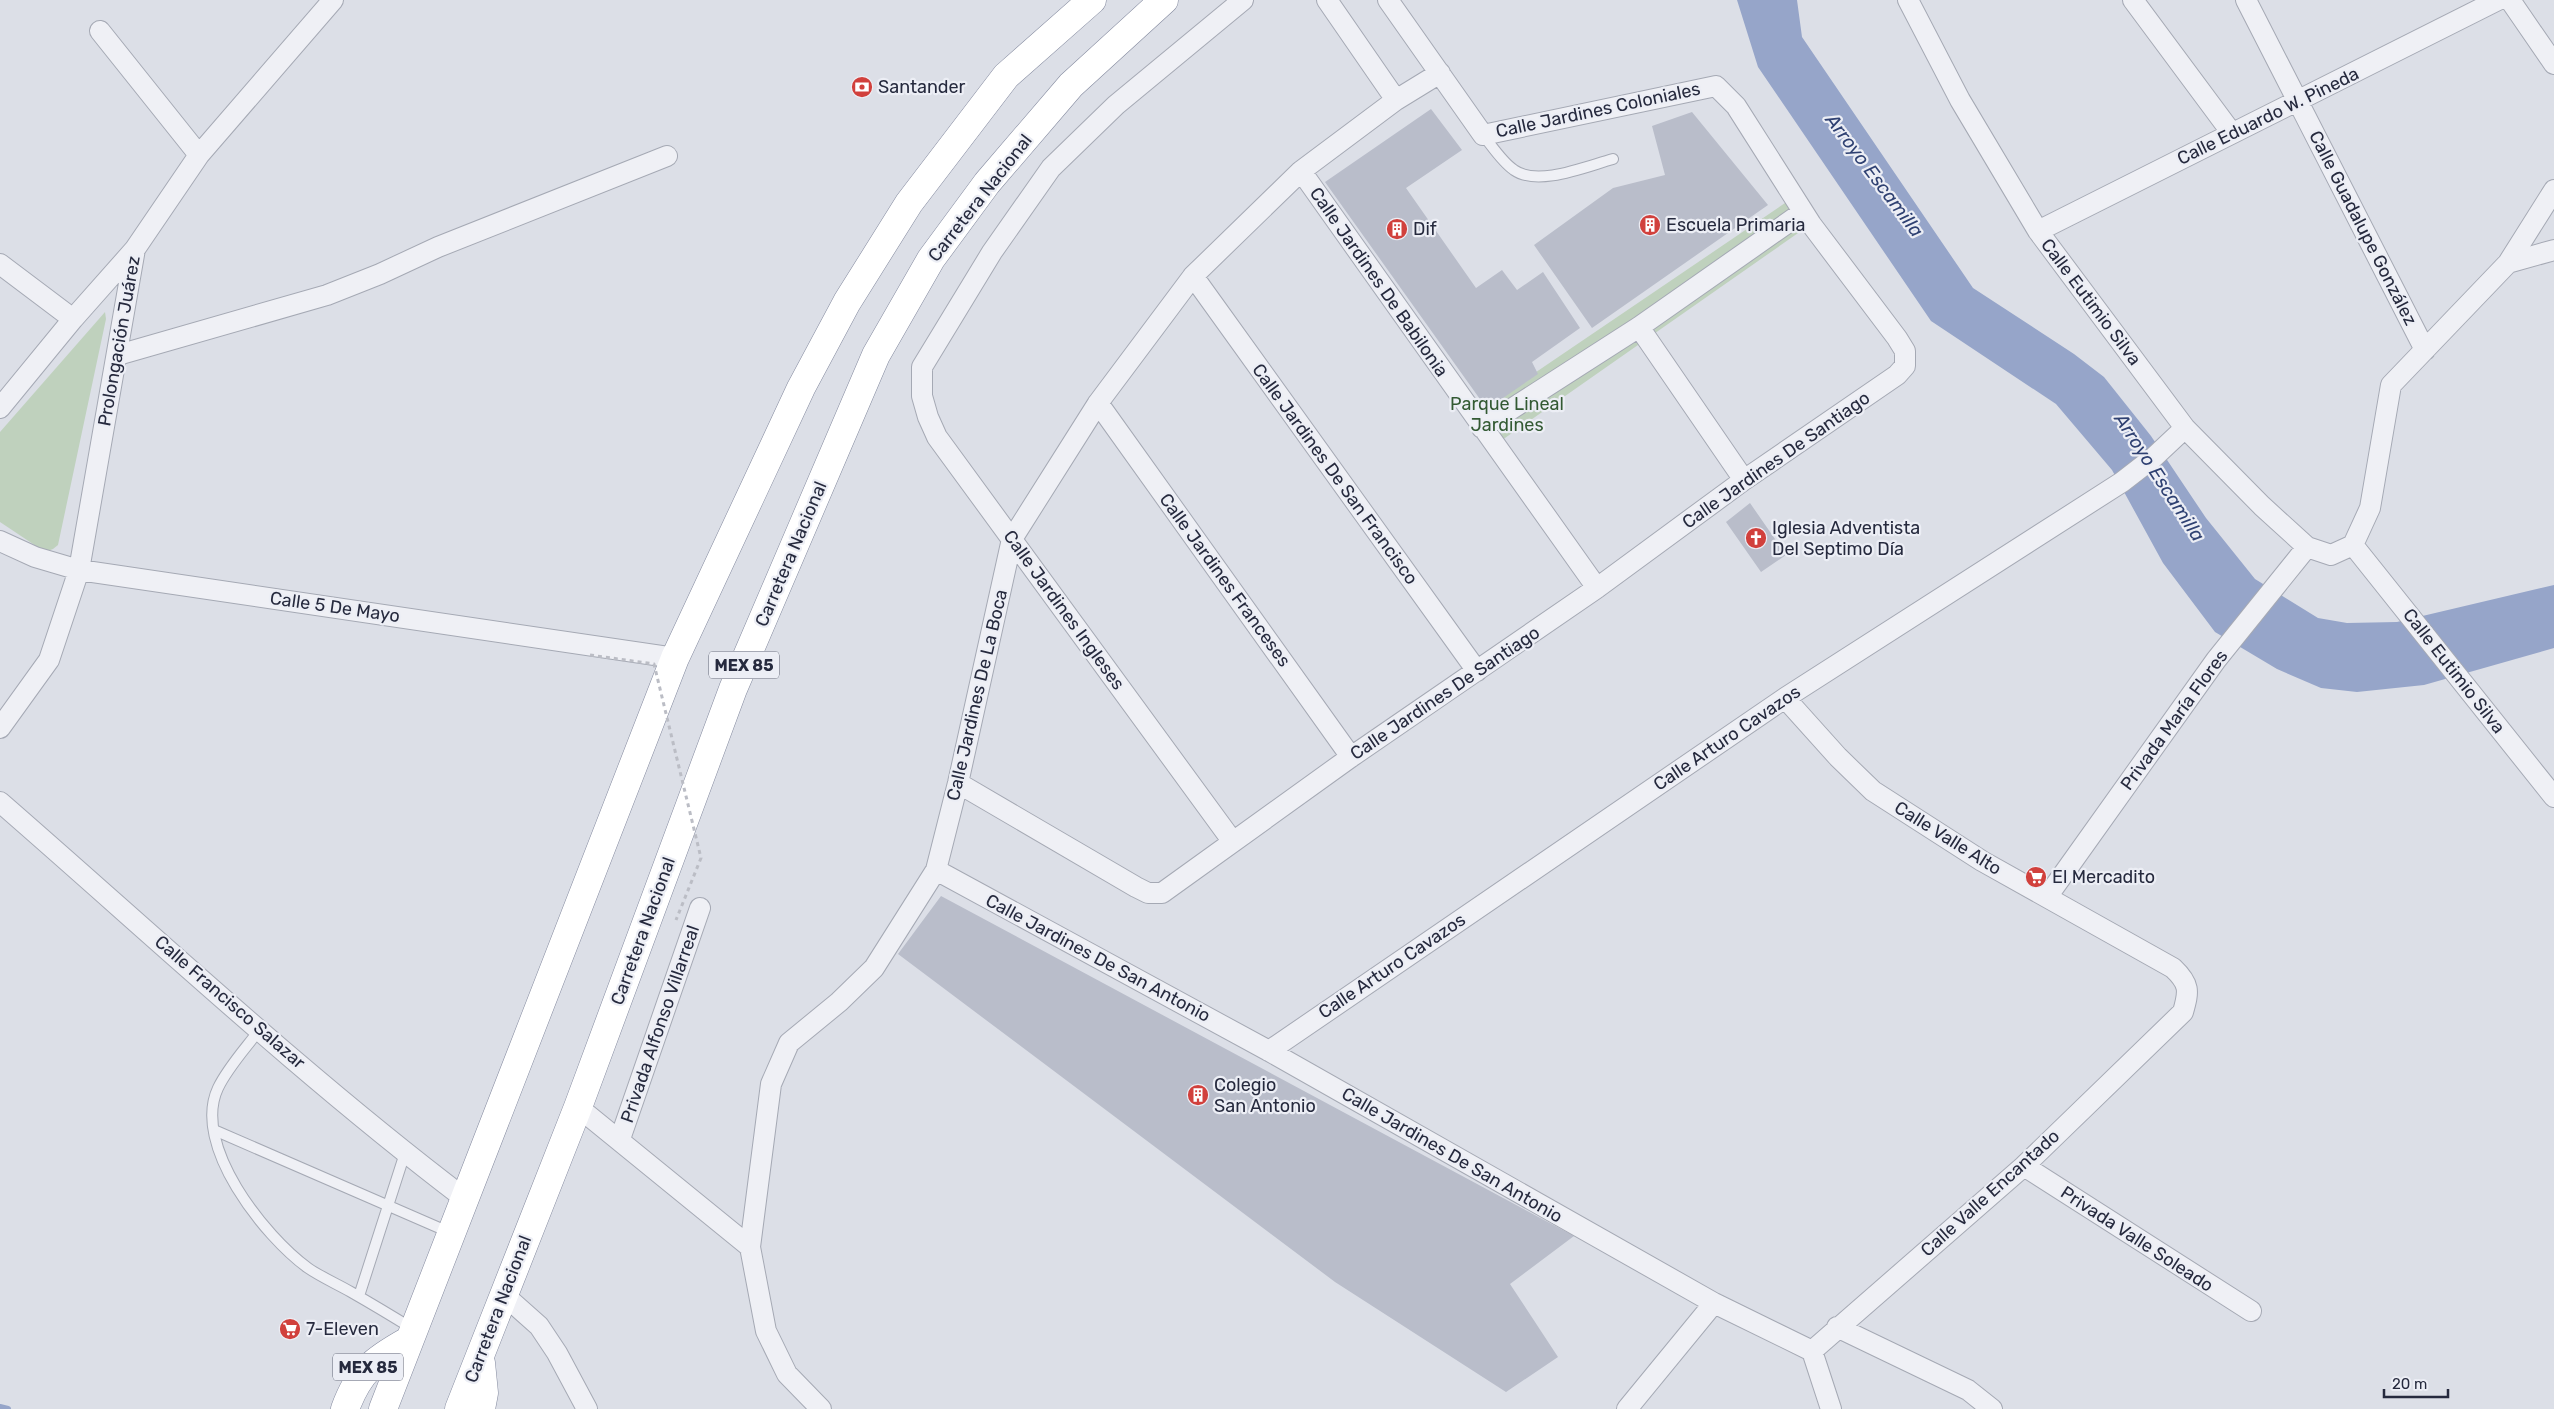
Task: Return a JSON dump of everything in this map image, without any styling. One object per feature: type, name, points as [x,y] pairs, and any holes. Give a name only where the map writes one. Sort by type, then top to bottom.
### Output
[{"type":"highway","name":"MEX 85","points":[[383,1409],[410,1335],[675,658],[801,388],[847,302],[909,203],[1006,76],[1092,0]]},
{"type":"highway","name":"Carretera Nacional","points":[[459,1409],[578,1107],[734,689],[876,355],[931,259],[987,183],[1071,85],[1164,0]]},
{"type":"highway","name":"MEX 85","points":[[345,1409],[364,1370],[410,1335]]},
{"type":"highway","name":"MEX 85","points":[[480,1353],[484,1393],[482,1409]]},
{"type":"street","name":"Prolongación Juárez","points":[[0,728],[49,660],[79,570],[118,355],[135,248],[199,155],[333,0]]},
{"type":"street","name":"Calle Jardines Ingleses","points":[[1233,842],[937,437],[928,417],[922,396],[922,367],[992,252],[1051,168],[1116,105],[1243,0]]},
{"type":"street","points":[[1327,0],[1396,100]]},
{"type":"street","points":[[1388,0],[1483,135]]},
{"type":"street","name":"Calle Eutimio Silva","points":[[1908,0],[1960,100],[2038,231],[2186,428],[2262,506],[2307,547],[2331,555],[2353,545],[2554,798]]},
{"type":"street","points":[[2133,0],[2231,132]]},
{"type":"street","name":"Calle Guadalupe González","points":[[2246,0],[2425,350]]},
{"type":"street","name":"Calle Eduardo W. Pineda","points":[[2038,231],[2231,132],[2298,102],[2498,0]]},
{"type":"street","points":[[2510,0],[2554,64]]},
{"type":"street","points":[[100,31],[199,155]]},
{"type":"street","name":"Calle Jardines De La Boca","points":[[820,1409],[787,1374],[766,1331],[750,1247],[770,1084],[789,1043],[839,1002],[874,968],[936,870],[958,783],[1012,539],[1098,403],[1193,276],[1301,171],[1396,100],[1440,73]]},
{"type":"street","name":"Calle Jardines Coloniales","points":[[1483,135],[1716,86],[1736,106],[1803,212],[1905,351]]},
{"type":"street","points":[[118,355],[327,295],[380,274],[438,246],[667,156]]},
{"type":"street","name":"Calle Jardines De Babilonia","points":[[1301,171],[1597,588]]},
{"type":"street","points":[[2353,545],[2370,508],[2392,385],[2508,263],[2554,190]]},
{"type":"street","points":[[1482,428],[1639,327],[1803,212]]},
{"type":"street","points":[[0,408],[73,319],[135,248]]},
{"type":"street","points":[[2508,263],[2554,250]]},
{"type":"street","points":[[0,264],[73,319]]},
{"type":"street","name":"Calle Jardines De San Francisco","points":[[1193,276],[1477,671]]},
{"type":"street","points":[[1639,327],[1744,480]]},
{"type":"street","name":"Calle Jardines De Santiago","points":[[958,783],[1148,892],[1162,893],[1172,888],[1352,756],[1597,588],[1744,480],[1897,375],[1906,366],[1905,351]]},
{"type":"street","name":"Calle Jardines Franceses","points":[[1098,403],[1352,756]]},
{"type":"street","name":"Calle Arturo Cavazos","points":[[1269,1050],[1785,698],[2122,482],[2153,458],[2186,428]]},
{"type":"street","name":"Calle 5 De Mayo","points":[[0,541],[35,558],[79,570],[675,658]]},
{"type":"street","name":"Privada María Flores","points":[[2047,897],[2216,660],[2307,547]]},
{"type":"street","name":"Calle Valle Alto","points":[[1785,698],[1838,757],[1873,791],[1982,860],[2173,968],[2185,979]]},
{"type":"street","name":"Calle Francisco Salazar","points":[[0,802],[405,1153],[464,1198]]},
{"type":"street","name":"Calle Jardines De San Antonio","points":[[936,870],[1269,1050],[1714,1303],[1812,1351]]},
{"type":"street","name":"Privada Alfonso Villarreal","points":[[620,1139],[700,908]]},
{"type":"street","name":"Calle Valle Encantado","points":[[1812,1351],[1837,1327],[2024,1166],[2183,1012],[2188,994],[2185,979]]},
{"type":"street","points":[[578,1107],[620,1139],[750,1247]]},
{"type":"street","name":"Privada Valle Soleado","points":[[2024,1166],[2251,1311]]},
{"type":"street","points":[[503,1294],[539,1326],[557,1353],[587,1409]]},
{"type":"street","points":[[1627,1409],[1714,1303]]},
{"type":"street","points":[[1837,1327],[1968,1390],[1992,1409]]},
{"type":"street","points":[[1812,1351],[1831,1409]]},
{"type":"lane","points":[[1483,135],[1514,171],[1529,176],[1545,178],[1613,160]]},
{"type":"lane","points":[[260,1029],[218,1088],[213,1106],[214,1130],[219,1152],[237,1189],[289,1253],[309,1269],[358,1296],[410,1335]]},
{"type":"lane","points":[[214,1130],[389,1204],[451,1233]]},
{"type":"lane","points":[[358,1296],[405,1153]]},
{"type":"path","points":[[590,656],[654,664],[701,858],[676,920]]},
{"type":"green space","name":"Parque Lineal Jardines","points":[[1794,197],[1811,224],[1495,445],[1473,415]]},
{"type":"green space","points":[[105,312],[106,319],[58,545],[45,552],[0,522],[0,432]]},
{"type":"water","name":"Arroyo Escamilla","points":[[1737,0],[1797,0],[1802,37],[1973,288],[2074,354],[2104,377],[2151,436],[2206,518],[2255,579],[2318,618],[2347,623],[2397,622],[2554,585],[2554,648],[2424,685],[2357,692],[2321,688],[2277,669],[2215,632],[2163,563],[2112,470],[2056,404],[1931,321],[1758,67]]},
{"type":"building","name":"Dif","points":[[1431,109],[1462,150],[1406,188],[1476,288],[1502,270],[1517,290],[1543,272],[1580,328],[1532,362],[1538,374],[1487,409],[1325,182]]},
{"type":"building","name":"Escuela Primaria","points":[[1692,112],[1768,205],[1592,328],[1534,245],[1613,188],[1665,175],[1652,126]]},
{"type":"building","name":"Iglesia Adventista Del Septimo Día","points":[[1750,503],[1786,555],[1761,572],[1726,522]]},
{"type":"building","name":"Colegio San Antonio","points":[[941,896],[1574,1236],[1510,1284],[1558,1357],[1506,1392],[1335,1282],[898,954]]},
{"type":"waterway","points":[[0,1407],[8,1409]]},
{"type":"place","name":"Santander","points":[[862,87]]},
{"type":"place","name":"Escuela Primaria","points":[[1650,225]]},
{"type":"place","name":"Dif","points":[[1397,229]]},
{"type":"place","name":"Iglesia Adventista Del Septimo Día","points":[[1756,538]]},
{"type":"place","name":"El Mercadito","points":[[2036,877]]},
{"type":"place","name":"Colegio San Antonio","points":[[1198,1095]]},
{"type":"place","name":"7-Eleven","points":[[290,1329]]}]
